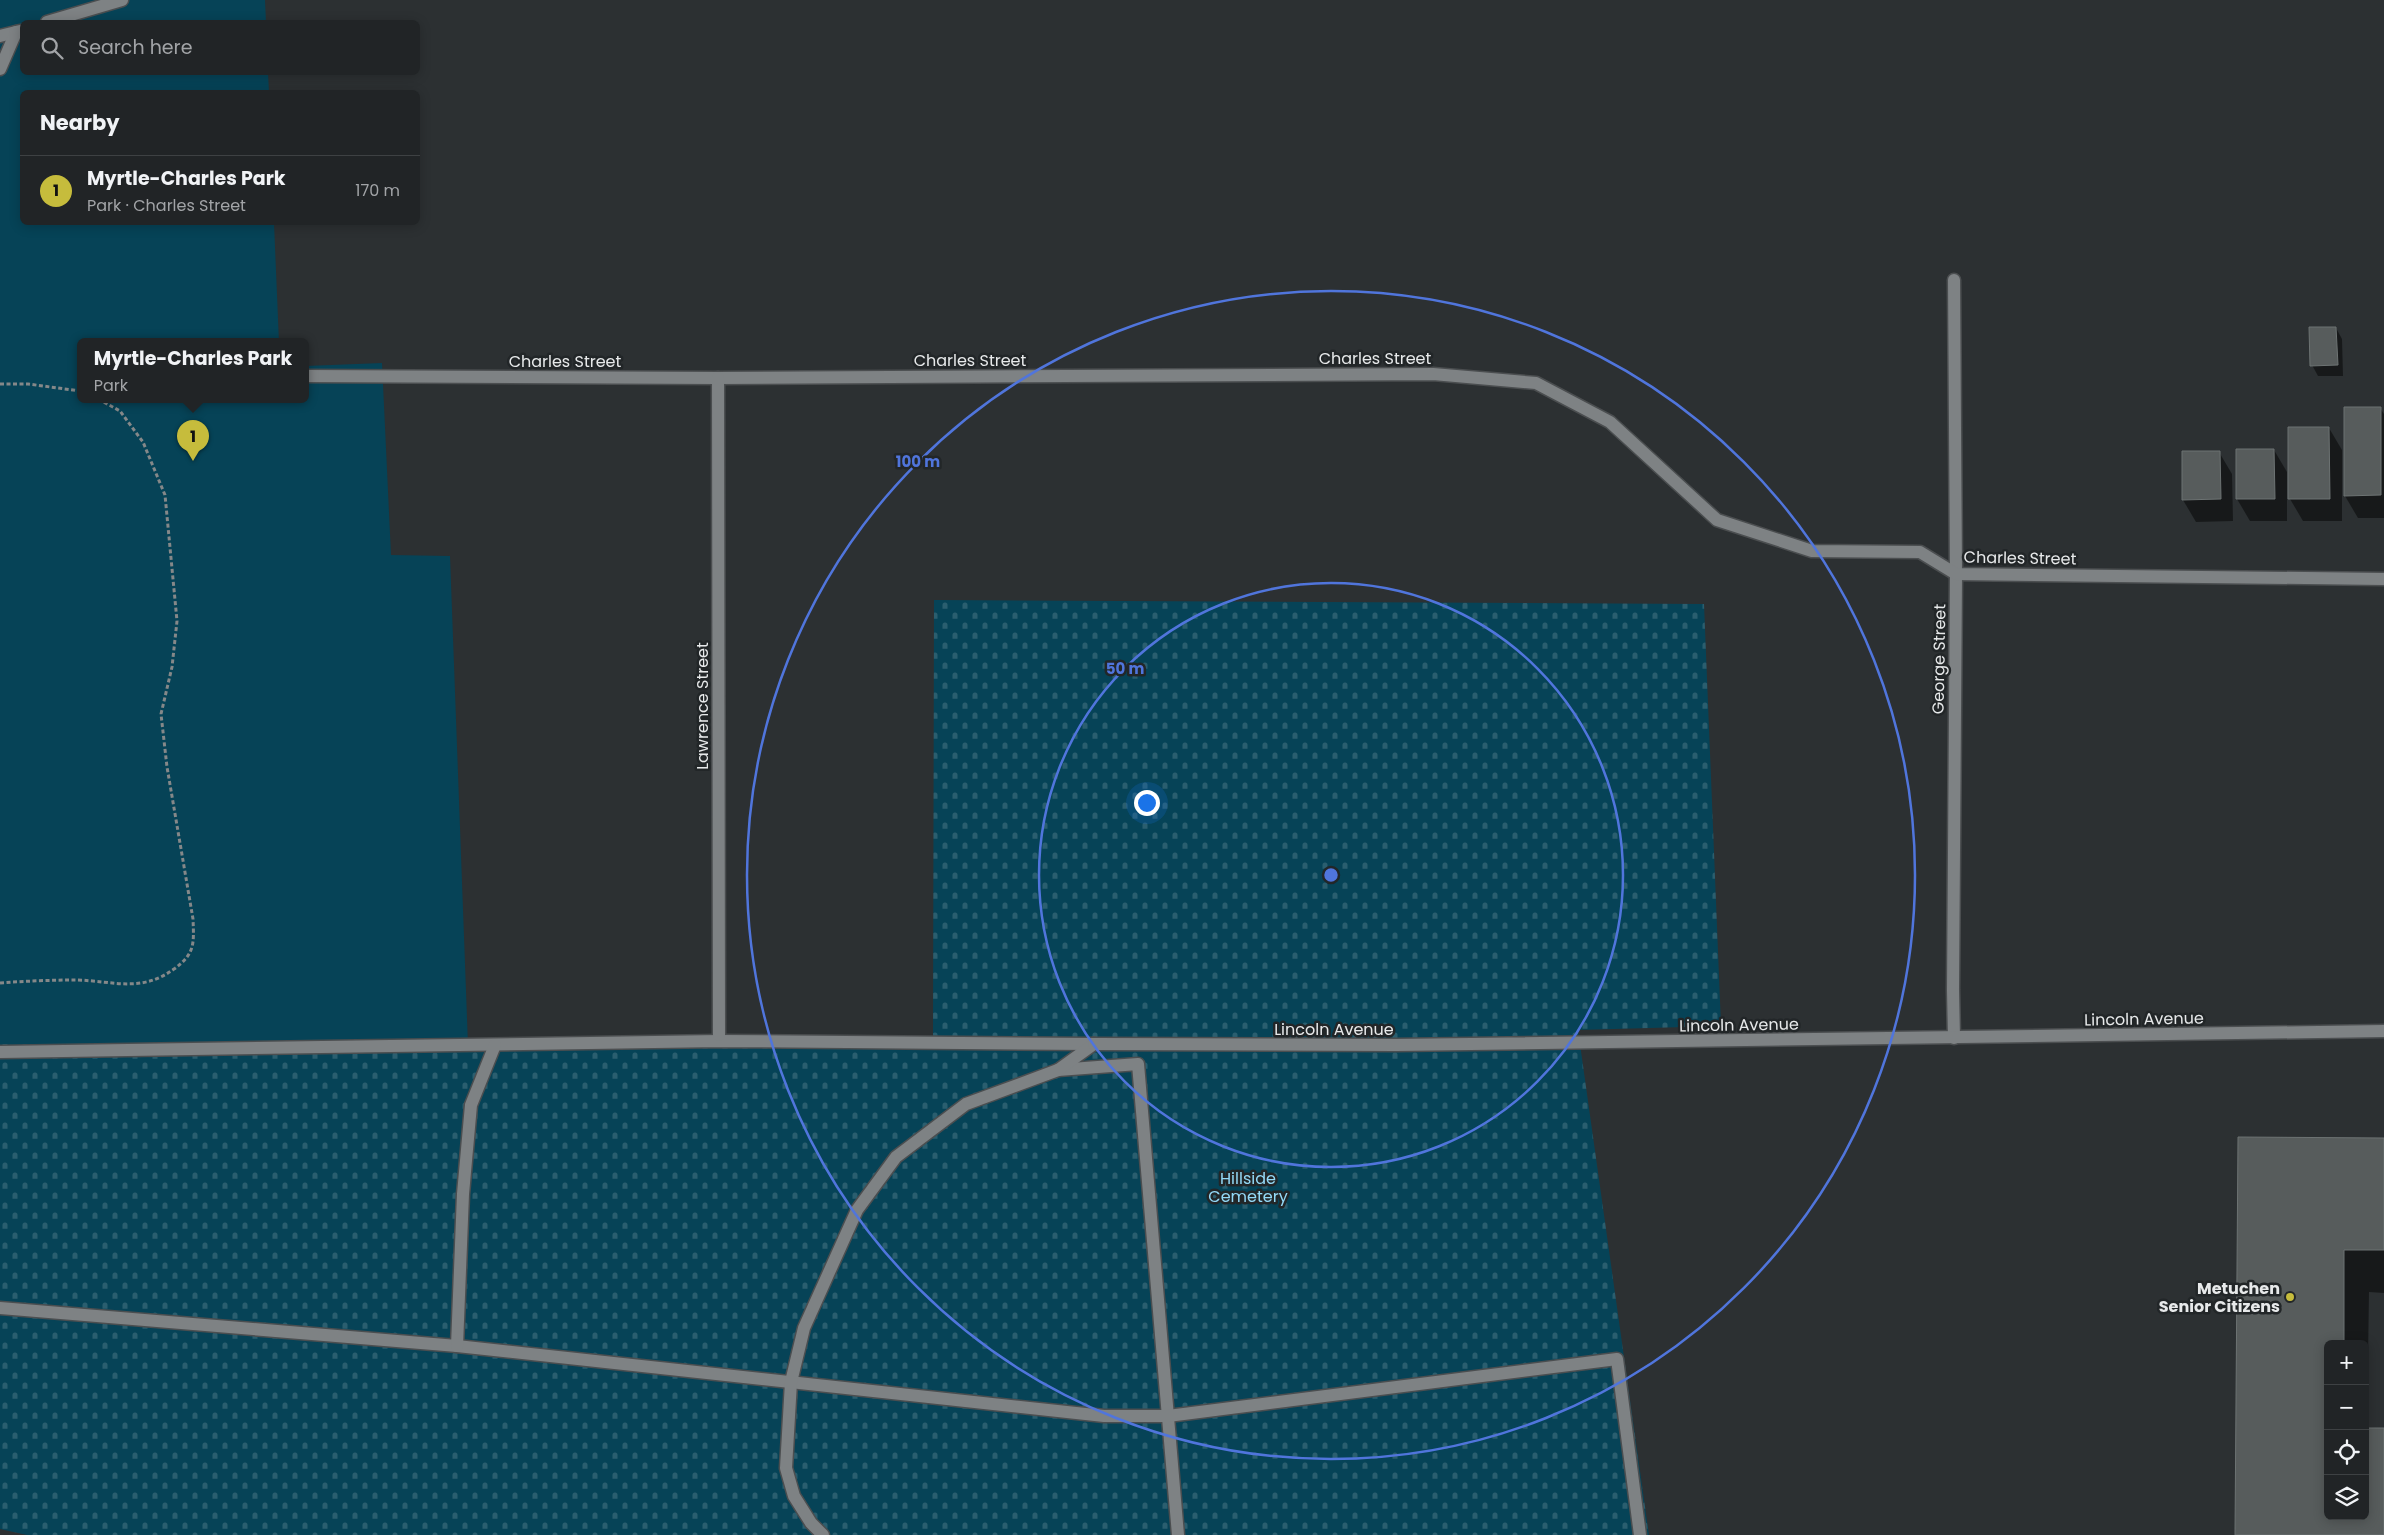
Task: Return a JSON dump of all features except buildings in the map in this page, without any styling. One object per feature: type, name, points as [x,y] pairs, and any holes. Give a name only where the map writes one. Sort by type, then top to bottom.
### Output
[{"type":"street","points":[[54,20],[122,0]]},
{"type":"street","points":[[0,36],[19,31]]},
{"type":"street","points":[[0,68],[19,31]]},
{"type":"street","name":"George Street","points":[[1954,280],[1956,574],[1952,990],[1954,1038]]},
{"type":"street","name":"Charles Street","points":[[309,376],[718,378],[1433,374],[1536,383],[1610,422],[1717,520],[1812,551],[1920,552],[1956,574],[2384,579]]},
{"type":"street","name":"Lawrence Street","points":[[718,378],[719,1035]]},
{"type":"street","name":"Lincoln Avenue","points":[[0,1052],[719,1041],[1396,1045],[2384,1031]]},
{"type":"street","points":[[823,1535],[811,1523],[794,1496],[786,1468],[791,1382],[804,1328],[857,1210],[896,1157],[966,1104],[1058,1070],[1094,1044]]},
{"type":"street","points":[[457,1346],[464,1194],[471,1106],[495,1045]]},
{"type":"street","points":[[1058,1070],[1138,1064],[1178,1535]]},
{"type":"street","points":[[0,1308],[457,1346],[1104,1416],[1168,1416],[1617,1359],[1640,1535]]},
{"type":"path","points":[[0,384],[28,384],[77,391]]},
{"type":"path","points":[[0,983],[79,980],[143,984],[163,977],[187,960],[194,942],[193,919],[167,767],[161,714],[172,667],[177,621],[165,496],[143,442],[120,412],[105,403]]},
{"type":"green space","points":[[0,0],[265,0],[266,20],[20,20],[20,75],[268,75],[269,90],[20,90],[20,225],[274,225],[279,338],[77,338],[77,403],[309,403],[309,366],[382,363],[391,555],[450,556],[468,1045],[0,1044]]},
{"type":"green space","name":"Hillside Cemetery","points":[[934,600],[1704,604],[1721,1026],[1578,1030],[1649,1535],[27,1535],[0,1529],[0,1044],[468,1045],[933,1040]]},
{"type":"place","name":"Myrtle-Charles Park","points":[[193,461]]},
{"type":"place","name":"Metuchen Senior Citizens","points":[[2290,1297]]}]
